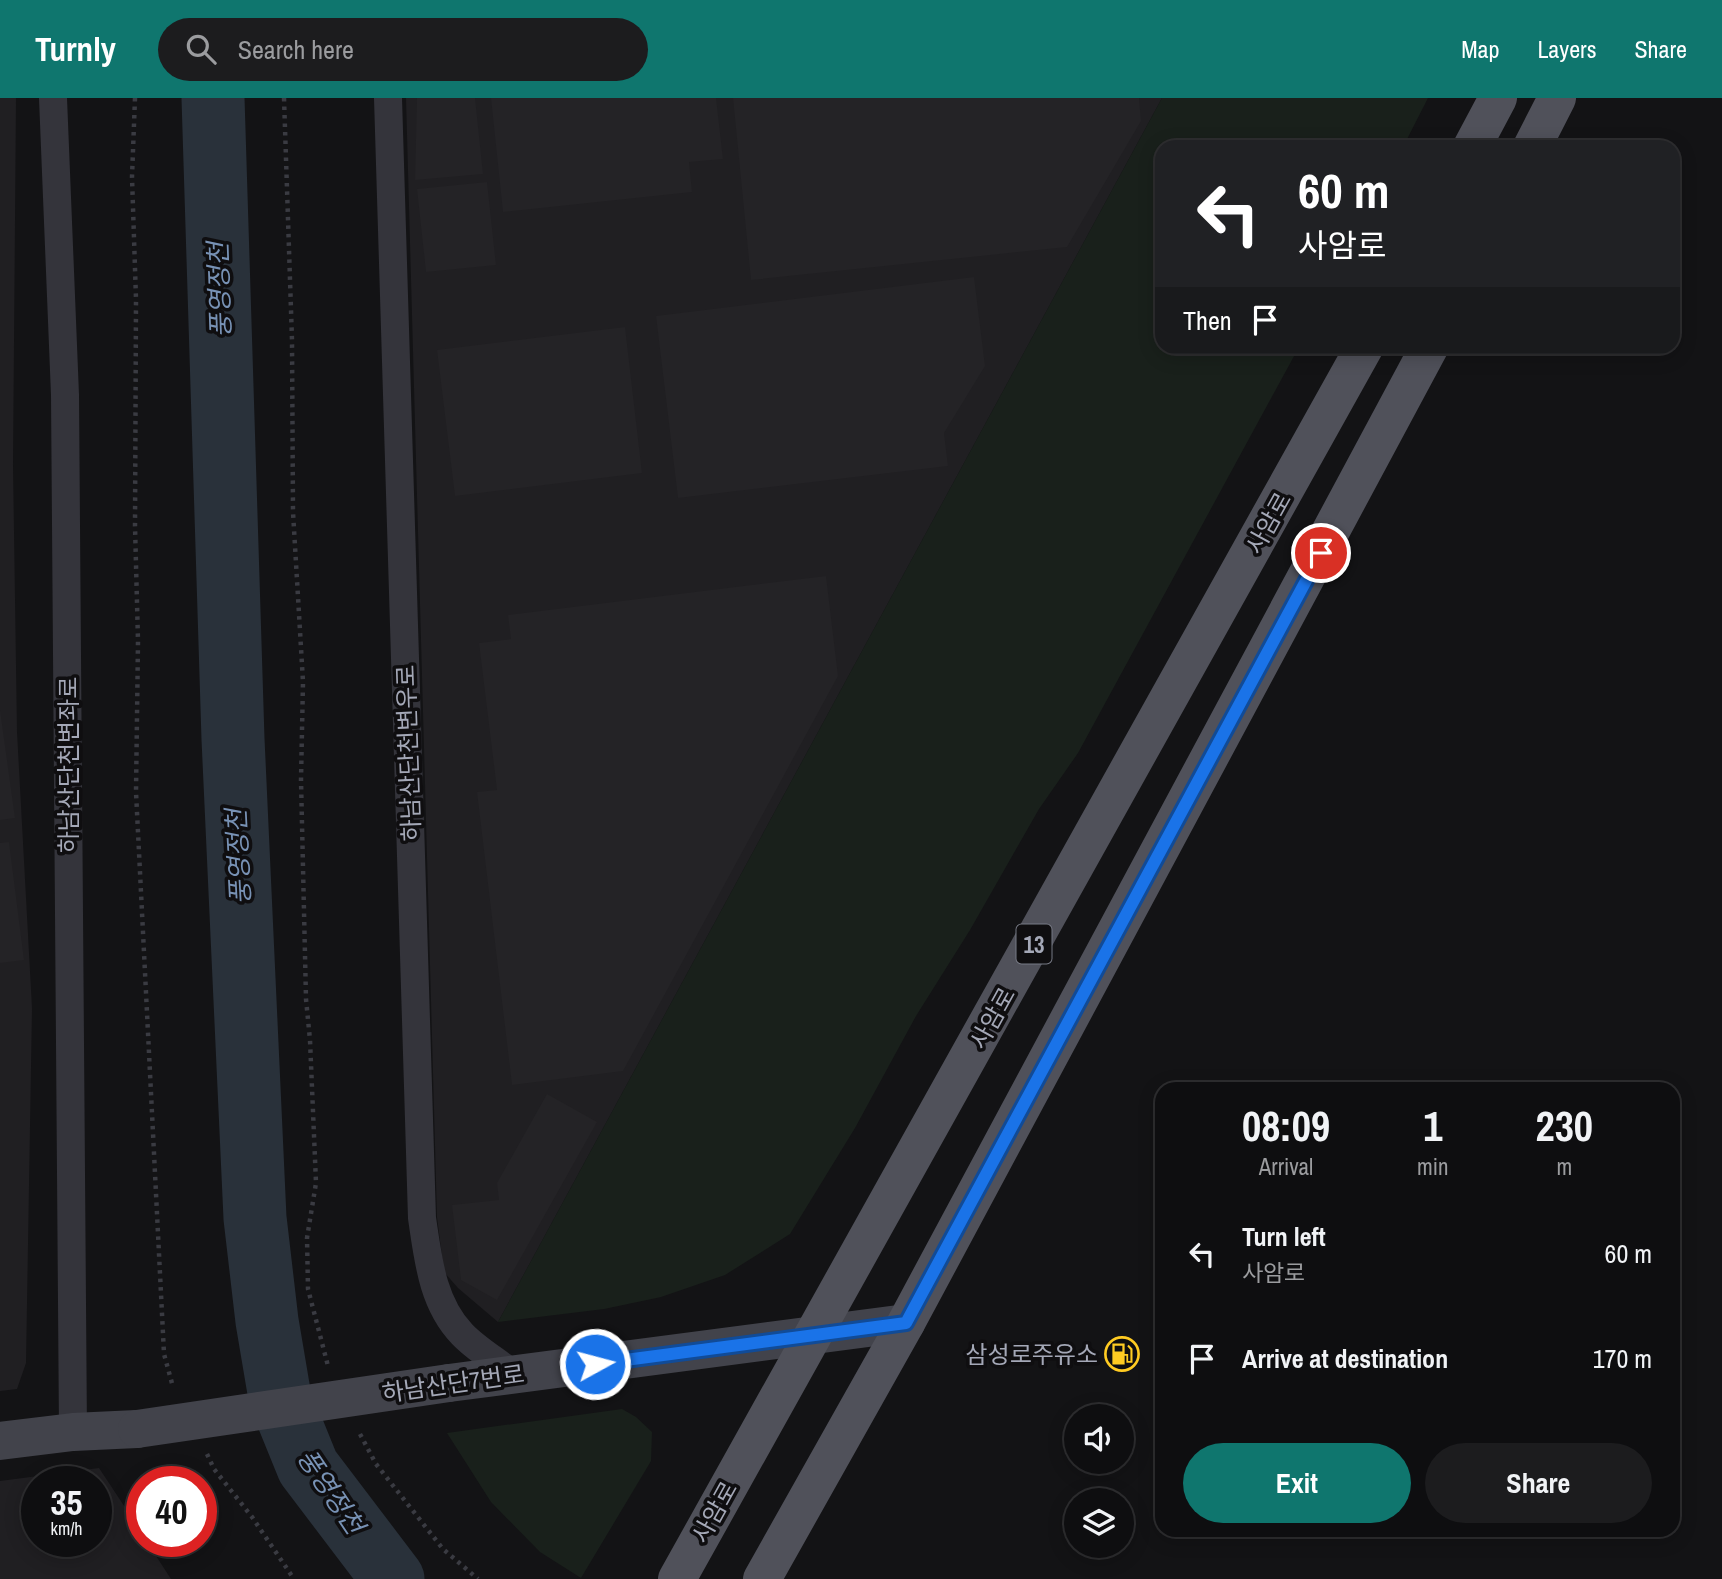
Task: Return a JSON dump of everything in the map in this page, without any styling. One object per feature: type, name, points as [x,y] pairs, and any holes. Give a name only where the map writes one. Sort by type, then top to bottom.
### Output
[{"type":"main road","points":[[1476,140],[1498,98]]},
{"type":"main road","points":[[1536,140],[1557,98]]},
{"type":"main road","name":"사암로","points":[[677,1579],[1362,354]]},
{"type":"main road","points":[[762,1579],[906,1323],[1426,354]]},
{"type":"street","name":"하남산단천변좌로","points":[[54,98],[65,395],[73,1432]]},
{"type":"street","name":"하남산단천변우로","points":[[388,98],[422,1218],[430,1273],[445,1311],[462,1335],[513,1374]]},
{"type":"street","name":"하남산단7번로","points":[[0,1441],[73,1432],[137,1429],[513,1374],[906,1323]]},
{"type":"path","points":[[135,98],[132,177],[136,299],[136,792],[164,1354],[175,1390]]},
{"type":"path","points":[[284,98],[292,340],[293,525],[303,682],[301,780],[306,999],[316,1184]]},
{"type":"path","points":[[206,1451],[214,1469],[252,1517],[294,1579]]},
{"type":"shaded area","points":[[0,98],[16,98],[13,465],[17,732],[32,1008],[26,1363],[17,1389],[0,1391]]},
{"type":"shaded area","points":[[406,98],[1162,98],[498,1322],[458,1288],[444,1272],[437,1217]]},
{"type":"shaded area","points":[[1162,98],[1428,98],[1407,140],[1155,140],[1155,354],[1295,354],[1078,753],[1039,809],[970,930],[916,1016],[855,1128],[790,1234],[725,1275],[661,1297],[604,1309],[498,1322]]},
{"type":"shaded area","points":[[622,1409],[636,1417],[652,1432],[651,1461],[581,1578],[540,1552],[491,1502],[447,1433]]},
{"type":"shaded area","points":[[21,1478],[21,1557],[112,1557],[112,1488],[126,1509],[126,1557],[157,1557],[171,1579],[0,1579],[0,1481]]},
{"type":"building","points":[[417,98],[475,98],[483,174],[415,180]]},
{"type":"building","points":[[491,98],[716,98],[723,159],[689,162],[692,192],[503,212]]},
{"type":"building","points":[[733,98],[1139,98],[1141,121],[1067,247],[751,280]]},
{"type":"building","points":[[487,182],[496,265],[426,272],[417,189]]},
{"type":"building","points":[[974,277],[985,366],[944,433],[948,466],[678,498],[656,316]]},
{"type":"building","points":[[625,327],[642,473],[455,496],[437,350]]},
{"type":"building","points":[[826,576],[838,676],[623,1071],[512,1085],[477,792],[497,790],[479,643],[511,639],[508,615]]},
{"type":"building","points":[[0,710],[15,818],[0,820]]},
{"type":"building","points":[[9,842],[24,960],[0,963],[0,843]]},
{"type":"building","points":[[547,1094],[597,1122],[497,1300],[461,1280],[452,1205],[499,1200],[497,1183]]},
{"type":"waterway","name":"풍영정천","points":[[213,98],[233,739],[255,1218],[267,1321],[280,1398],[308,1467],[393,1579]]},
{"type":"place","name":"삼성로주유소","points":[[1122,1354]]},
{"type":"route","points":[[595,1364],[906,1323],[1321,553]]}]
